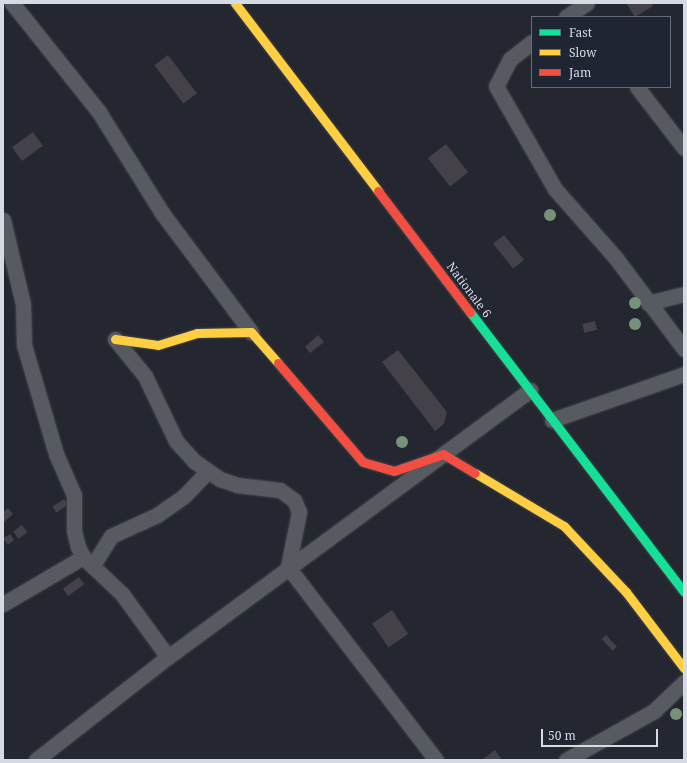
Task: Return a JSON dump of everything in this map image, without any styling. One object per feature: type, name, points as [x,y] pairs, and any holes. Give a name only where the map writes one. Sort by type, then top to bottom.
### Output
[{"type":"main road","name":"Nationale 6","points":[[235,3],[684,592]]},
{"type":"main road","points":[[115,339],[158,345],[197,333],[251,332],[363,462],[394,470],[443,454],[564,526],[626,592],[684,668]]},
{"type":"street","points":[[12,3],[99,112],[162,213],[251,332]]},
{"type":"street","points":[[568,16],[587,7]]},
{"type":"street","points":[[531,43],[510,59],[496,86],[555,189],[615,257],[648,303],[684,349]]},
{"type":"street","points":[[637,88],[684,148]]},
{"type":"street","points":[[3,220],[23,304],[24,345],[56,454],[74,495],[74,531],[88,561],[122,594],[168,657]]},
{"type":"street","points":[[648,303],[684,294]]},
{"type":"street","points":[[115,339],[144,376],[176,441],[207,472],[237,485],[280,490],[294,500],[299,512],[288,568],[436,760]]},
{"type":"street","points":[[552,420],[684,374]]},
{"type":"street","points":[[36,760],[168,657],[530,390]]},
{"type":"street","points":[[3,604],[88,561],[111,536],[157,515],[184,496],[207,472]]},
{"type":"street","points":[[566,760],[654,710],[684,682]]},
{"type":"building","points":[[626,3],[651,3],[653,6],[637,16],[634,16]]},
{"type":"building","points":[[168,55],[197,93],[183,104],[154,65]]},
{"type":"building","points":[[33,132],[43,146],[22,161],[12,147]]},
{"type":"building","points":[[446,144],[468,172],[450,187],[428,158]]},
{"type":"building","points":[[504,235],[524,260],[513,269],[493,244]]},
{"type":"building","points":[[595,321],[597,330],[584,333],[582,324]]},
{"type":"building","points":[[318,335],[324,342],[310,353],[305,347]]},
{"type":"building","points":[[398,350],[447,412],[444,424],[435,431],[382,362]]},
{"type":"building","points":[[64,499],[68,505],[56,513],[52,507]]},
{"type":"building","points":[[8,508],[13,514],[4,522],[3,512]]},
{"type":"building","points":[[22,525],[27,532],[18,539],[13,531]]},
{"type":"building","points":[[10,534],[14,540],[8,545],[3,539]]},
{"type":"building","points":[[79,577],[84,584],[68,596],[63,589]]},
{"type":"building","points":[[392,610],[408,634],[388,647],[372,623]]},
{"type":"building","points":[[606,635],[617,647],[613,651],[602,639]]},
{"type":"building","points":[[495,750],[502,760],[483,759]]},
{"type":"traffic: fast","points":[[470,312],[684,592]]},
{"type":"traffic: slow","points":[[235,3],[378,191]]},
{"type":"traffic: slow","points":[[115,339],[158,345],[197,333],[251,332],[278,363]]},
{"type":"traffic: slow","points":[[475,473],[564,526],[626,592],[684,668]]},
{"type":"traffic: jam","points":[[378,191],[470,312]]},
{"type":"traffic: jam","points":[[278,363],[363,462],[394,471],[443,454],[475,473]]}]
